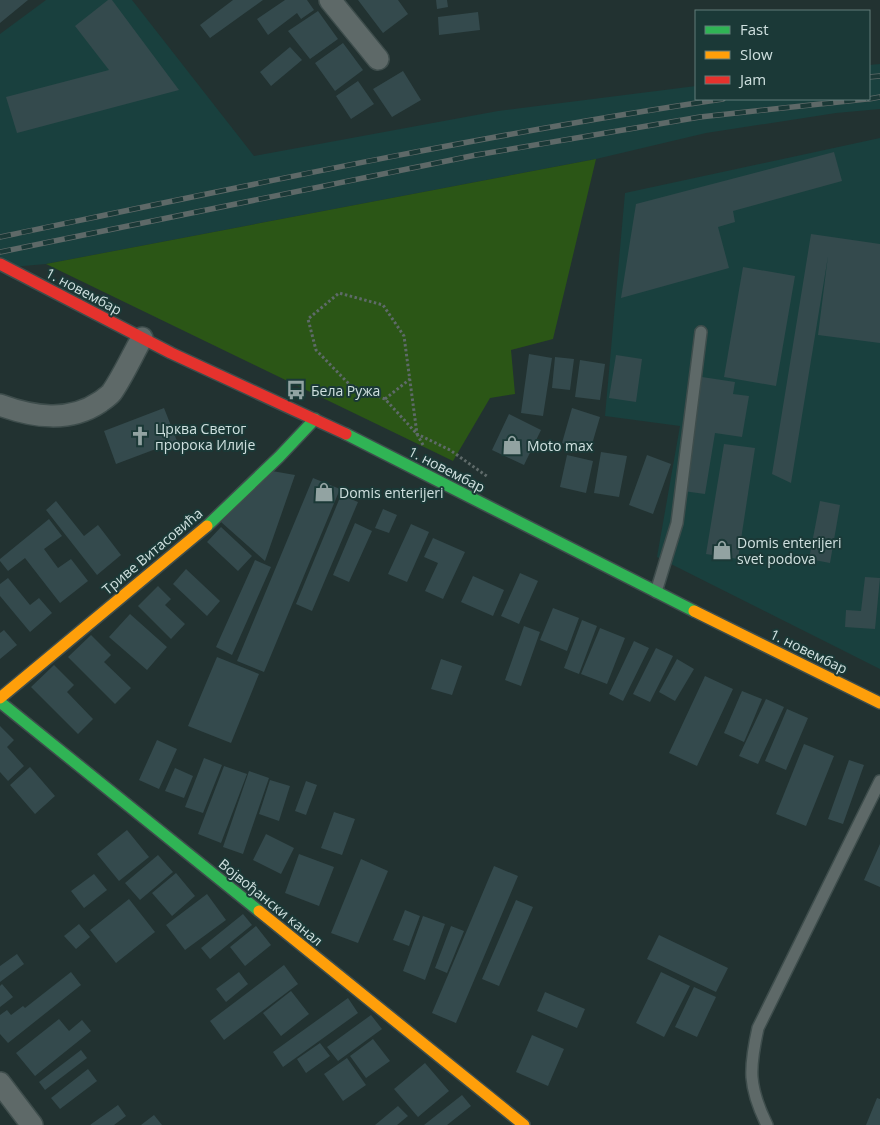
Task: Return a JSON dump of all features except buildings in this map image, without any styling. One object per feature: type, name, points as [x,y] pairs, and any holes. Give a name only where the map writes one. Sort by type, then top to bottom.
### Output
[{"type":"street","points":[[330,0],[378,59]]},
{"type":"street","name":"1. новембар","points":[[0,264],[142,338],[315,419],[880,703]]},
{"type":"street","points":[[0,405],[22,413],[52,417],[74,415],[93,406],[110,394],[142,338]]},
{"type":"street","name":"Триве Витасовића","points":[[0,700],[193,537],[281,458],[315,419]]},
{"type":"street","name":"Војвођански канал","points":[[0,700],[524,1125]]},
{"type":"street","points":[[4,1095],[32,1125]]},
{"type":"lane","points":[[656,592],[677,523],[701,332]]},
{"type":"lane","points":[[767,1125],[758,1107],[750,1080],[752,1056],[758,1028],[880,781]]},
{"type":"path","points":[[417,434],[404,336],[382,305],[339,293],[308,319],[316,350],[350,385],[385,399],[417,434],[450,450],[494,482]]},
{"type":"path","points":[[385,399],[410,379]]},
{"type":"shaded area","points":[[46,0],[132,0],[254,156],[498,111],[695,86],[695,100],[870,100],[870,65],[880,64],[880,109],[836,113],[706,133],[596,159],[46,264],[0,268],[0,34]]},
{"type":"shaded area","points":[[880,138],[880,669],[657,557],[680,426],[605,416],[625,193]]},
{"type":"green space","points":[[596,159],[553,339],[511,350],[515,394],[490,398],[453,461],[46,264]]},
{"type":"railway","points":[[870,77],[880,76]]},
{"type":"railway","points":[[870,99],[880,97]]},
{"type":"railway","points":[[0,237],[451,145],[716,100]]},
{"type":"railway","points":[[0,252],[476,155],[700,117],[858,100]]},
{"type":"traffic: fast","points":[[207,526],[279,457],[315,419]]},
{"type":"traffic: fast","points":[[346,434],[694,611]]},
{"type":"traffic: fast","points":[[0,702],[259,911]]},
{"type":"traffic: slow","points":[[0,698],[207,526]]},
{"type":"traffic: slow","points":[[694,611],[880,703]]},
{"type":"traffic: slow","points":[[259,911],[524,1125]]},
{"type":"traffic: jam","points":[[0,264],[171,353],[346,434]]},
{"type":"place","name":"Бела Ружа","points":[[296,390]]},
{"type":"place","name":"Црква Светог пророка Илије","points":[[140,436]]},
{"type":"place","name":"Moto max","points":[[512,445]]},
{"type":"place","name":"Domis enterijeri","points":[[324,492]]},
{"type":"place","name":"Domis enterijeri svet podova","points":[[722,550]]}]
